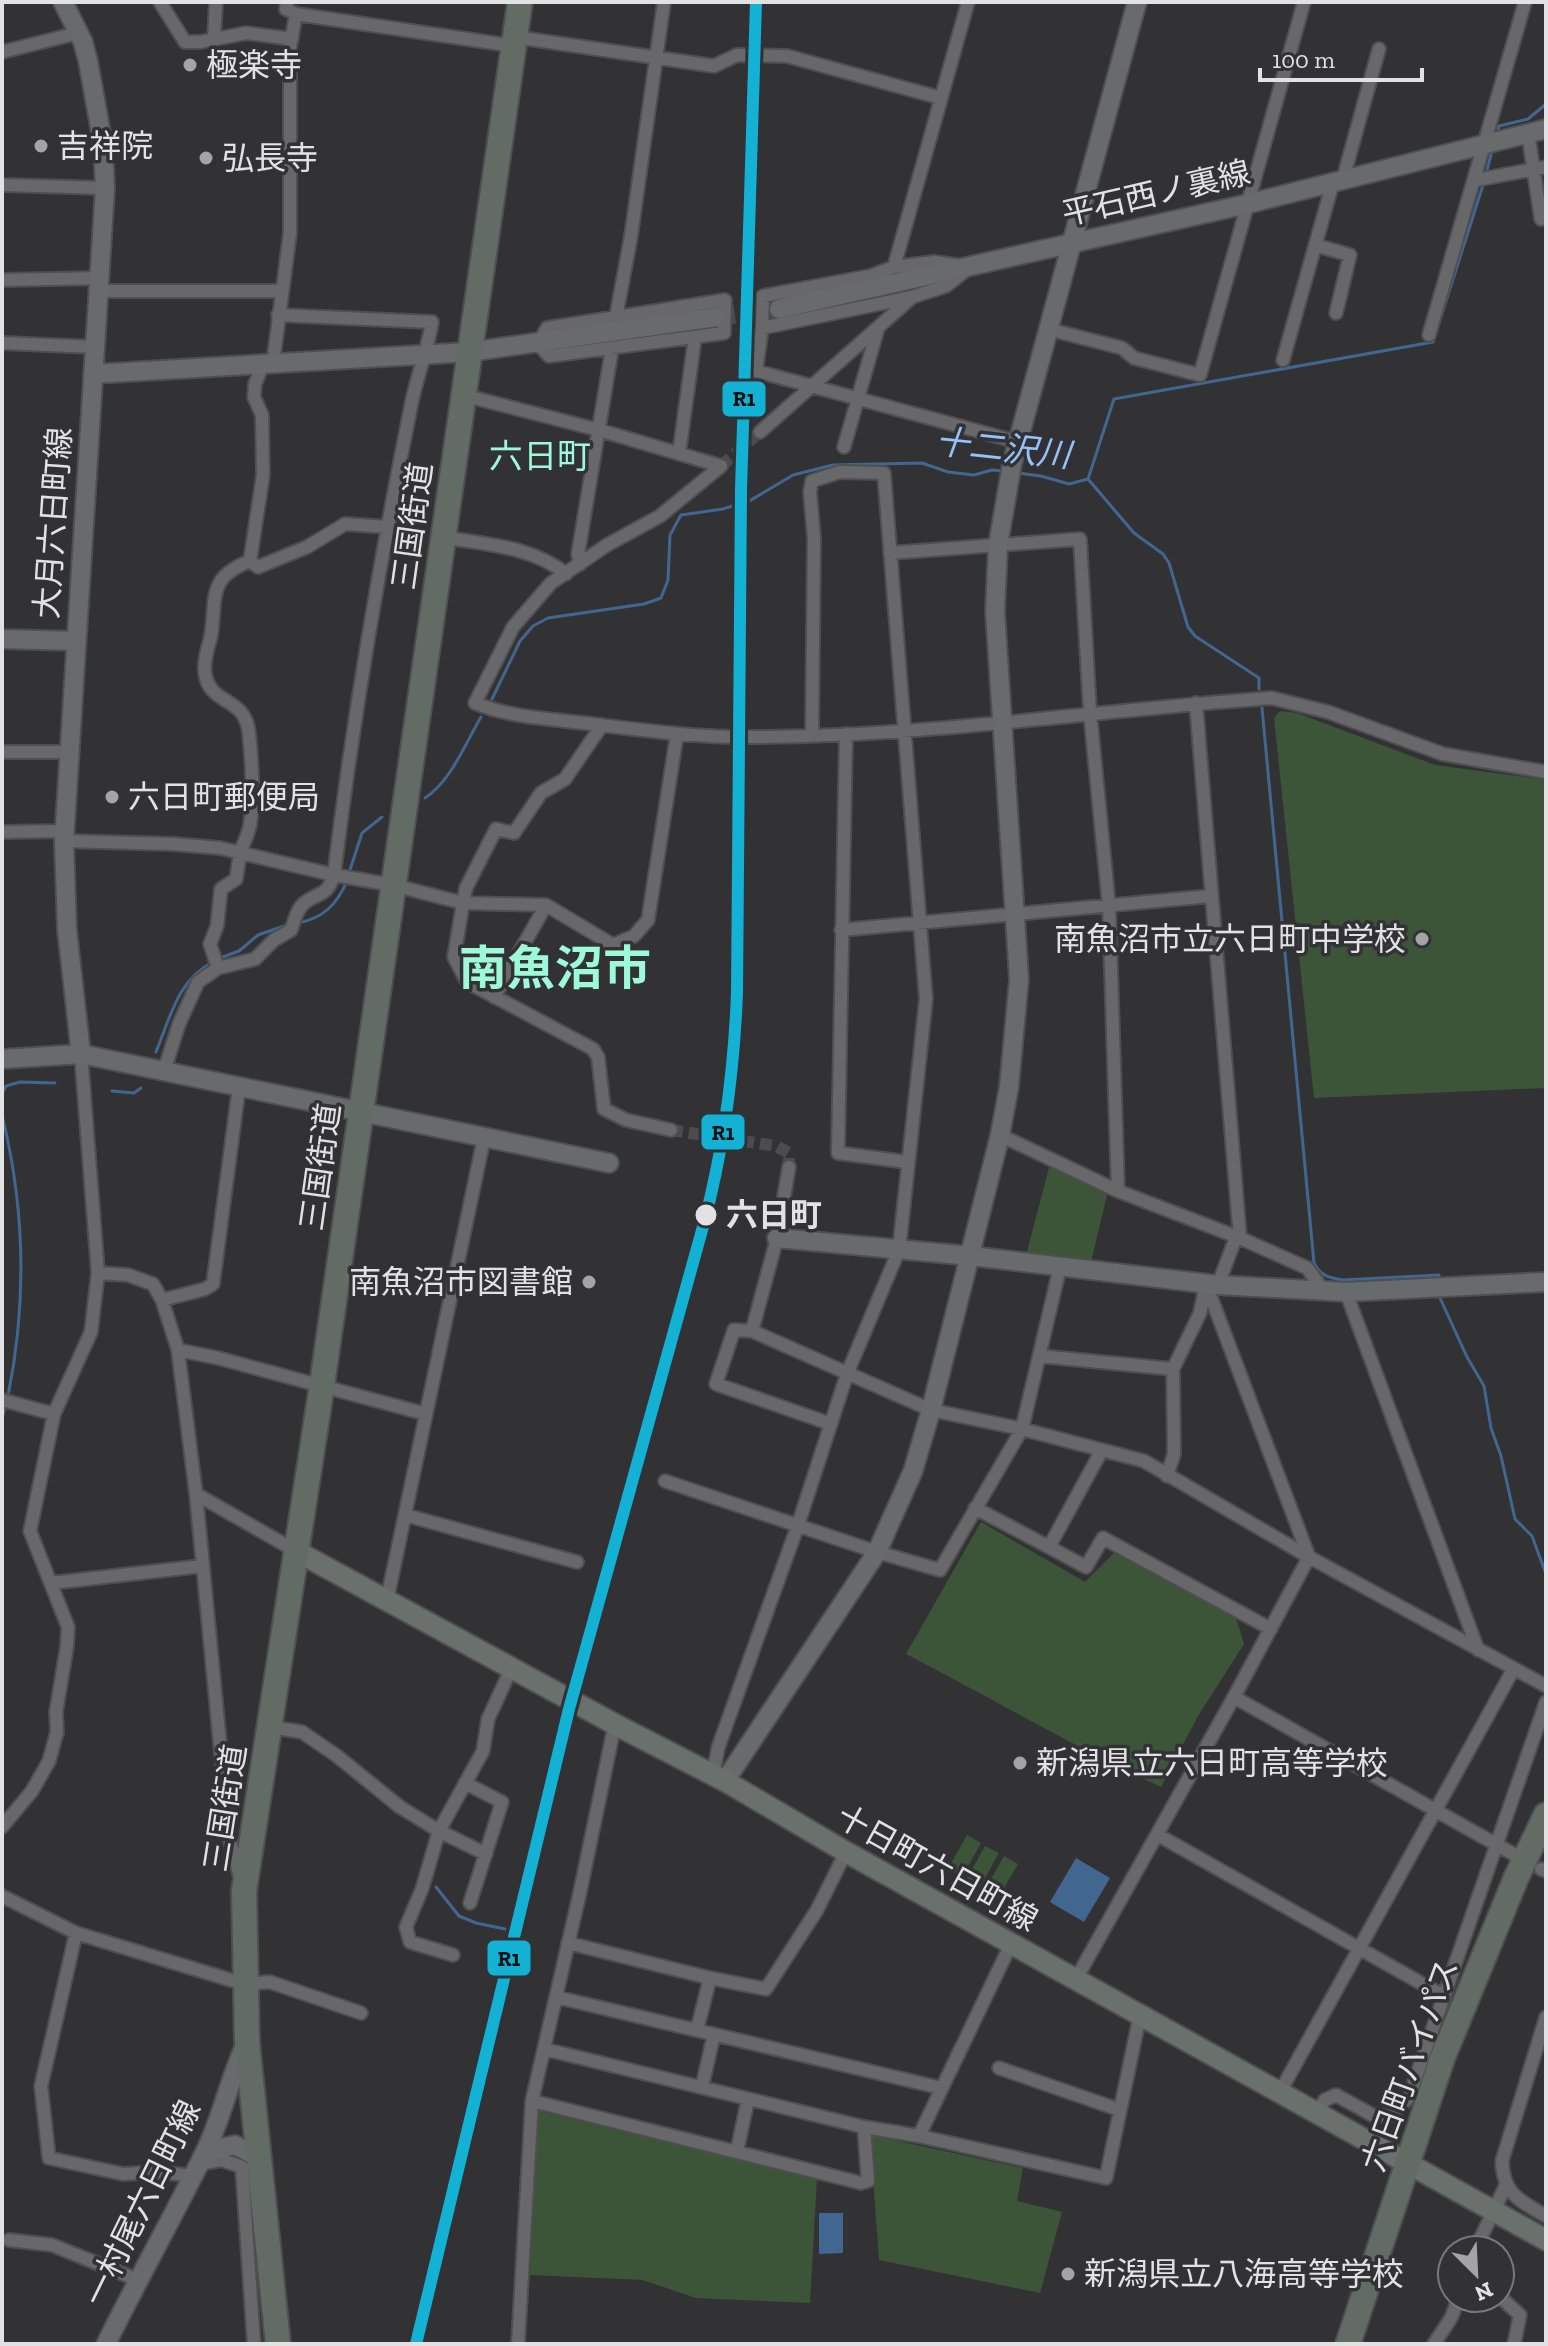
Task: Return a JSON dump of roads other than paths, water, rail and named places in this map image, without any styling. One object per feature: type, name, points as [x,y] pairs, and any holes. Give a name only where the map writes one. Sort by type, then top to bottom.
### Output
[{"type":"highway","name":"三国街道","points":[[278,2344],[247,2042],[244,1891],[322,1385],[520,2]]},
{"type":"highway","name":"六日町バイパス","points":[[1348,2344],[1407,2162],[1454,2031],[1516,1878],[1546,1815]]},
{"type":"main road","name":"十日町六日町線","points":[[296,1551],[719,1778],[1011,1944],[1544,2236]]},
{"type":"street","name":"大月六日町線","points":[[63,2],[88,61],[103,144],[105,188],[65,836],[67,930],[81,1054]]},
{"type":"street","points":[[160,2],[185,42],[246,33],[292,39]]},
{"type":"street","points":[[214,38],[216,2]]},
{"type":"street","points":[[287,2],[286,9],[296,14],[714,66],[737,55],[787,56],[941,98]]},
{"type":"street","points":[[616,317],[631,236],[664,2]]},
{"type":"street","points":[[894,267],[968,2]]},
{"type":"street","points":[[719,1778],[877,1552],[913,1471],[1000,1135],[1015,1035],[1019,979],[995,611],[998,545],[1012,464],[1137,2]]},
{"type":"street","points":[[1048,329],[1122,348],[1134,358],[1200,375],[1304,2]]},
{"type":"street","points":[[1429,335],[1525,2]]},
{"type":"street","points":[[250,561],[263,475],[262,415],[254,397],[255,384],[268,363],[290,233],[292,39],[296,14]]},
{"type":"street","points":[[2,52],[78,33]]},
{"type":"street","points":[[1283,360],[1315,245],[1379,49]]},
{"type":"street","points":[[1537,131],[1541,219]]},
{"type":"street","name":"平石西ノ裏線","points":[[779,309],[1247,204],[1537,131]]},
{"type":"street","points":[[1476,180],[1540,168]]},
{"type":"street","points":[[2,185],[105,188]]},
{"type":"street","points":[[1315,245],[1350,255],[1336,313]]},
{"type":"street","points":[[970,267],[934,262],[894,267],[870,276],[763,296],[756,371],[1018,442]]},
{"type":"street","points":[[762,328],[912,297],[946,286],[970,267]]},
{"type":"street","points":[[2,280],[281,291]]},
{"type":"street","points":[[760,432],[912,297]]},
{"type":"street","points":[[725,300],[724,333],[549,356],[538,344],[547,328],[725,300]]},
{"type":"street","points":[[164,1071],[179,1024],[198,982],[218,968],[255,959],[274,940],[291,930],[307,901],[323,895],[337,875],[348,761],[388,527],[410,406],[427,355],[432,322],[278,315]]},
{"type":"street","points":[[93,374],[469,352],[717,317]]},
{"type":"street","points":[[844,447],[878,328]]},
{"type":"street","points":[[679,454],[695,337]]},
{"type":"street","points":[[2,343],[95,347]]},
{"type":"street","points":[[580,564],[578,554],[612,349]]},
{"type":"street","points":[[463,395],[721,466],[660,516],[607,545],[551,583],[513,627],[475,703],[495,711],[677,734],[757,737],[904,730],[1272,698],[1328,712],[1443,754],[1546,772]]},
{"type":"street","points":[[719,1778],[718,1748],[798,1525],[847,1374],[899,1250],[926,999],[884,473],[840,472],[812,481],[812,735]]},
{"type":"street","points":[[250,561],[258,567],[266,565],[307,547],[345,524],[388,527]]},
{"type":"street","points":[[442,537],[517,550],[555,565],[566,574]]},
{"type":"street","points":[[890,553],[1080,539],[1090,712],[1109,906],[1118,1191]]},
{"type":"street","points":[[218,968],[210,944],[217,926],[221,889],[236,879],[251,809],[247,723],[242,710],[214,693],[206,678],[205,665],[212,628],[211,606],[218,586],[226,574],[250,561]]},
{"type":"street","points":[[2,639],[75,641]]},
{"type":"street","points":[[1167,1476],[1174,1454],[1173,1369],[1212,1285],[1238,1238],[1196,703]]},
{"type":"street","points":[[602,725],[565,779],[541,793],[514,833],[496,829],[466,888],[454,957],[467,982],[593,1049],[598,1057],[604,1109],[626,1120],[671,1130]]},
{"type":"street","points":[[2,832],[173,844],[240,853],[463,903],[546,905],[613,945],[634,936],[648,920],[670,796],[677,734]]},
{"type":"street","points":[[846,734],[838,1153],[907,1162]]},
{"type":"street","points":[[2,752],[69,752]]},
{"type":"street","points":[[841,930],[1211,896]]},
{"type":"street","points":[[494,997],[546,905]]},
{"type":"street","points":[[2,1059],[81,1054],[609,1163]]},
{"type":"street","points":[[2,1827],[32,1791],[49,1761],[57,1732],[56,1712],[67,1646],[68,1627],[30,1531],[54,1414],[91,1332],[98,1273],[81,1054]]},
{"type":"street","points":[[162,1300],[213,1284],[239,1087]]},
{"type":"street","points":[[1000,1135],[1118,1191],[1307,1268],[1322,1291]]},
{"type":"street","points":[[387,1600],[484,1138]]},
{"type":"street","points":[[752,1331],[777,1238],[789,1167]]},
{"type":"street","points":[[777,1238],[971,1256],[1212,1285],[1346,1292],[1546,1282]]},
{"type":"street","points":[[665,1481],[940,1570],[1022,1429],[1060,1267]]},
{"type":"street","points":[[98,1273],[128,1275],[153,1284],[162,1300],[178,1350],[196,1494],[229,1837],[244,1891]]},
{"type":"street","points":[[1076,1979],[1309,1557],[1212,1285]]},
{"type":"street","points":[[1346,1292],[1478,1650]]},
{"type":"street","points":[[831,1424],[716,1384],[734,1330],[752,1331],[931,1410],[1022,1429],[1144,1461],[1309,1557],[1546,1686]]},
{"type":"street","points":[[178,1350],[426,1414]]},
{"type":"street","points":[[1039,1356],[1173,1369]]},
{"type":"street","points":[[2,1400],[54,1414]]},
{"type":"street","points":[[1049,1547],[1102,1450]]},
{"type":"street","points":[[196,1494],[296,1551]]},
{"type":"street","points":[[975,1508],[1086,1567],[1103,1538],[1271,1629]]},
{"type":"street","points":[[405,1515],[577,1562]]},
{"type":"street","points":[[51,1583],[202,1566]]},
{"type":"street","points":[[453,1955],[410,1942],[406,1927],[422,1889],[439,1831],[483,1751],[488,1719],[512,1667]]},
{"type":"street","points":[[1280,2092],[1513,1670]]},
{"type":"street","points":[[1234,1697],[1515,1855]]},
{"type":"street","points":[[1317,2112],[1325,2100],[1336,2095],[1374,2116],[1392,2115],[1409,2097],[1546,1702]]},
{"type":"street","points":[[270,1727],[302,1732],[359,1772],[400,1807],[486,1854]]},
{"type":"street","points":[[518,2344],[532,2101],[613,1733],[620,1727]]},
{"type":"street","points":[[465,1783],[502,1802],[470,1903]]},
{"type":"street","points":[[1158,1835],[1442,1995]]},
{"type":"street","points":[[568,1943],[766,1989],[817,1910],[846,1852]]},
{"type":"street","points":[[2,1896],[76,1933],[244,1984],[270,1982],[361,2013]]},
{"type":"street","points":[[76,1933],[41,2086],[49,2158],[123,2174],[159,2172],[222,2160],[242,2167],[254,2344]]},
{"type":"street","points":[[919,2136],[1011,1944]]},
{"type":"street","points":[[697,2030],[710,1978]]},
{"type":"street","points":[[556,1997],[941,2088]]},
{"type":"street","points":[[544,2049],[864,2127],[919,2136],[1106,2178],[1140,2015]]},
{"type":"street","points":[[1546,2017],[1543,2042],[1502,2161],[1506,2185],[1518,2199],[1546,2216]]},
{"type":"street","points":[[702,2087],[714,2034]]},
{"type":"street","name":"一村尾六日町線","points":[[106,2344],[199,2164],[225,2105],[236,2064],[247,2042]]},
{"type":"street","points":[[999,2068],[1120,2110]]},
{"type":"street","points":[[737,2151],[748,2099]]},
{"type":"street","points":[[532,2101],[861,2183],[868,2181],[864,2127]]},
{"type":"street","points":[[199,2164],[235,2145],[260,2158]]},
{"type":"street","points":[[1482,2234],[1506,2185]]},
{"type":"street","points":[[9,2240],[52,2245],[138,2280]]},
{"type":"street","points":[[1514,2344],[1520,2315],[1516,2311]]},
{"type":"street","points":[[1434,2344],[1453,2314]]},
{"type":"water","points":[[1076,1858],[1110,1878],[1084,1922],[1050,1902]]},
{"type":"water","points":[[819,2213],[843,2213],[843,2253],[819,2254]]},
{"type":"waterway","name":"十二沢川","points":[[1498,132],[1499,126],[1528,119],[1546,104]]},
{"type":"waterway","name":"十二沢川","points":[[1486,174],[1492,151]]},
{"type":"waterway","name":"十二沢川","points":[[1088,479],[1114,399],[1433,342],[1484,182]]},
{"type":"waterway","name":"十二沢川","points":[[492,699],[520,641],[533,626],[548,618],[644,604],[661,598],[668,580],[670,535],[681,515],[723,509],[751,500],[793,475],[833,465],[922,463],[948,472],[974,475],[992,470],[1003,471]]},
{"type":"waterway","name":"十二沢川","points":[[1018,473],[1069,484],[1088,479]]},
{"type":"waterway","points":[[1088,479],[1134,533],[1163,554],[1169,563],[1188,627],[1195,636],[1259,678],[1259,689]]},
{"type":"waterway","points":[[1262,708],[1314,1263],[1326,1276],[1343,1280],[1439,1275],[1439,1278]]},
{"type":"waterway","name":"十二沢川","points":[[425,798],[450,772],[481,717]]},
{"type":"waterway","name":"十二沢川","points":[[349,873],[362,833],[382,817]]},
{"type":"waterway","name":"十二沢川","points":[[298,923],[315,918],[328,909],[347,881]]},
{"type":"waterway","name":"十二沢川","points":[[220,958],[239,951],[258,935],[287,925]]},
{"type":"waterway","name":"十二沢川","points":[[156,1052],[183,989],[191,978],[213,962]]},
{"type":"waterway","name":"十二沢川","points":[[2,1093],[6,1086],[20,1082],[55,1083]]},
{"type":"waterway","name":"十二沢川","points":[[112,1091],[134,1093],[141,1088]]},
{"type":"waterway","name":"十二沢川","points":[[2,1115],[15,1185],[21,1255],[18,1326],[8,1396]]},
{"type":"waterway","points":[[1440,1298],[1484,1386],[1491,1428],[1501,1456],[1515,1519],[1532,1536],[1546,1574]]},
{"type":"waterway","name":"十二沢川","points":[[2,1419],[6,1403]]},
{"type":"waterway","points":[[436,1887],[459,1916],[505,1929]]},
{"type":"tunnel","points":[[717,317],[779,309]]},
{"type":"tunnel","points":[[721,466],[760,432]]},
{"type":"tunnel","points":[[671,1130],[776,1146],[789,1153],[789,1167]]},
{"type":"place","name":"極楽寺","points":[[190,65]]},
{"type":"place","name":"吉祥院","points":[[41,146]]},
{"type":"place","name":"弘長寺","points":[[206,158]]},
{"type":"place","name":"六日町郵便局","points":[[112,797]]},
{"type":"place","name":"南魚沼市立六日町中学校","points":[[1422,939]]},
{"type":"place","name":"六日町","points":[[706,1215]]},
{"type":"place","name":"南魚沼市図書館","points":[[589,1282]]},
{"type":"place","name":"新潟県立六日町高等学校","points":[[1020,1763]]},
{"type":"place","name":"新潟県立八海高等学校","points":[[1068,2274]]},
{"type":"district","name":"六日町","points":[[540,456]]},
{"type":"district","name":"南魚沼市","points":[[555,968]]}]
